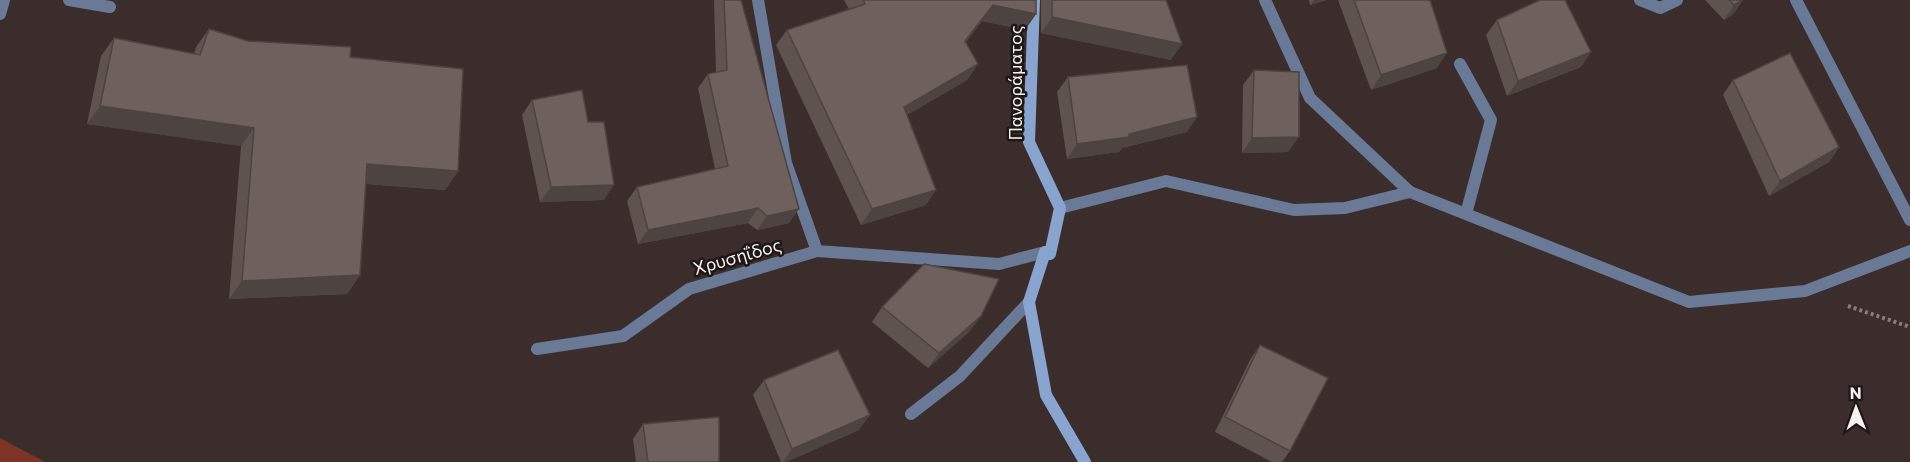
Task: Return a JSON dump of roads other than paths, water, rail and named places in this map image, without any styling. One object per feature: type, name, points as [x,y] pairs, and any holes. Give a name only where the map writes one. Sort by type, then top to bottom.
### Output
[{"type":"main road","name":"Πανοράματος","points":[[1034,0],[1029,142],[1060,208]]},
{"type":"main road","points":[[1060,208],[1050,254],[1045,252],[1029,302],[1046,395],[1086,462]]},
{"type":"street","points":[[0,15],[4,0]]},
{"type":"street","points":[[69,0],[110,7]]},
{"type":"street","points":[[758,0],[786,163],[817,251],[999,264],[1045,252]]},
{"type":"street","points":[[1265,0],[1310,98],[1410,192],[1689,302],[1805,291],[1910,251]]},
{"type":"street","points":[[1640,0],[1660,8],[1677,0]]},
{"type":"street","points":[[1796,0],[1910,220]]},
{"type":"street","points":[[1460,64],[1491,120],[1466,214]]},
{"type":"street","points":[[1060,208],[1166,181],[1294,210],[1345,208],[1410,192]]},
{"type":"street","name":"Χρυσηΐδος","points":[[537,349],[623,336],[689,289],[817,251]]},
{"type":"street","points":[[911,414],[960,376],[1029,302]]}]
